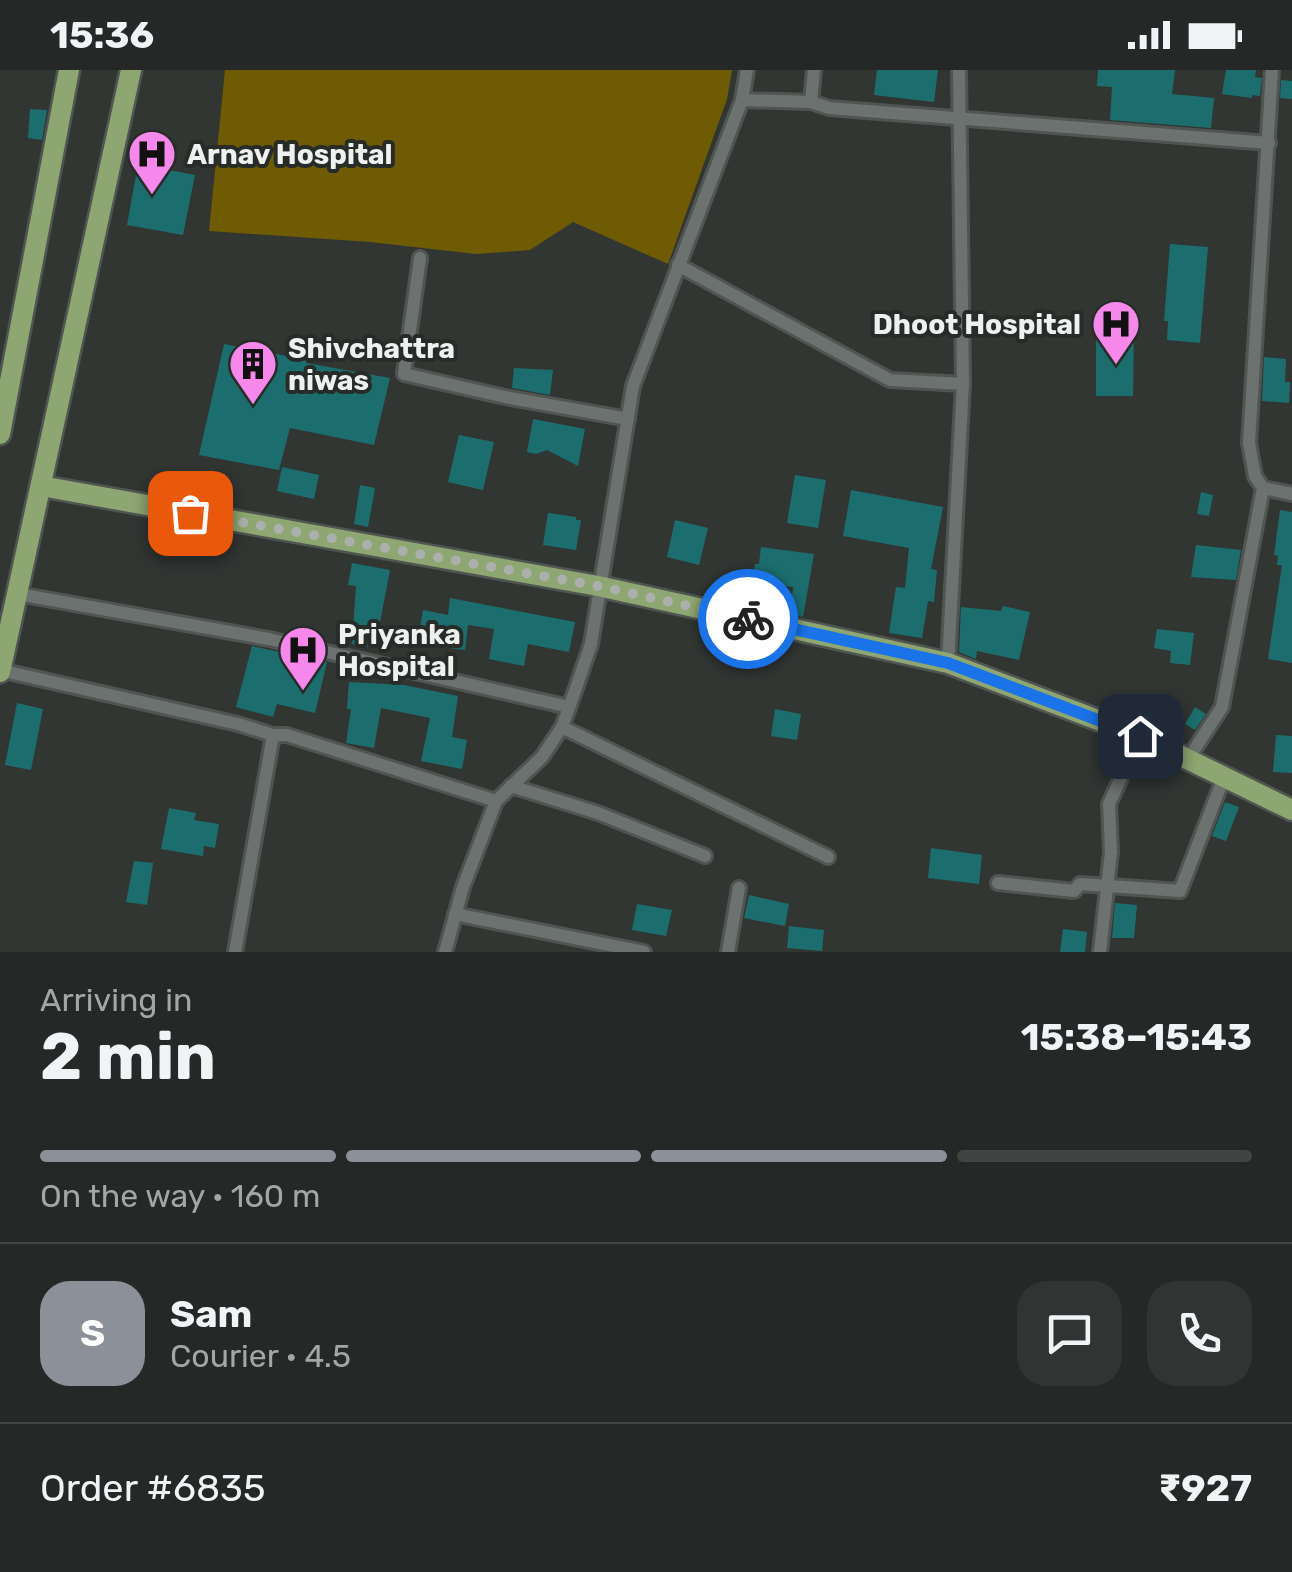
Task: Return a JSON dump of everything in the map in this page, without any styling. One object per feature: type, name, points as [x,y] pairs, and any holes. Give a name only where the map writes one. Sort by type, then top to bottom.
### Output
[{"type":"main road","points":[[0,434],[69,70]]},
{"type":"main road","points":[[0,671],[131,70]]},
{"type":"main road","points":[[41,486],[598,586],[948,663],[1140,736],[1292,810]]},
{"type":"street","points":[[445,952],[496,801],[542,758],[562,727],[591,644],[634,386],[742,100],[747,70]]},
{"type":"street","points":[[811,102],[814,70]]},
{"type":"street","points":[[948,663],[963,384],[959,70]]},
{"type":"street","points":[[1272,70],[1249,443],[1254,476],[1264,488],[1292,494]]},
{"type":"street","points":[[742,100],[811,102],[830,108],[1269,144]]},
{"type":"street","points":[[420,258],[404,374],[505,397],[628,418]]},
{"type":"street","points":[[678,265],[890,380],[963,384]]},
{"type":"street","points":[[1188,759],[1222,706],[1264,488]]},
{"type":"street","points":[[18,594],[269,638],[569,708]]},
{"type":"street","points":[[0,671],[272,735],[287,735],[496,801]]},
{"type":"street","points":[[562,727],[828,857]]},
{"type":"street","points":[[235,952],[272,735]]},
{"type":"street","points":[[1100,952],[1111,852],[1109,804],[1140,736]]},
{"type":"street","points":[[998,884],[1074,892],[1080,884],[1180,891],[1224,777]]},
{"type":"street","points":[[512,786],[598,814],[704,856]]},
{"type":"street","points":[[728,952],[739,888]]},
{"type":"street","points":[[456,914],[644,952]]},
{"type":"shaded area","points":[[225,70],[732,70],[727,99],[668,264],[573,222],[530,250],[476,254],[209,231]]},
{"type":"building","points":[[877,70],[938,70],[934,102],[874,95]]},
{"type":"building","points":[[1098,70],[1175,70],[1172,94],[1214,98],[1211,128],[1110,120],[1112,87],[1097,86]]},
{"type":"building","points":[[1226,70],[1256,70],[1255,77],[1262,78],[1260,96],[1222,94]]},
{"type":"building","points":[[1281,80],[1292,81],[1292,99],[1280,98]]},
{"type":"building","points":[[30,109],[47,110],[42,140],[28,138]]},
{"type":"building","points":[[138,164],[195,175],[183,235],[127,225]]},
{"type":"building","points":[[1170,244],[1208,247],[1200,343],[1167,340],[1168,321],[1164,321]]},
{"type":"building","points":[[1096,331],[1134,331],[1133,396],[1096,396]]},
{"type":"building","name":"Shivchattra niwas","points":[[224,344],[390,378],[374,445],[290,428],[279,470],[199,455]]},
{"type":"building","points":[[1264,357],[1286,359],[1289,403],[1262,401]]},
{"type":"building","points":[[514,368],[553,370],[550,395],[512,388]]},
{"type":"building","points":[[533,419],[585,429],[578,466],[547,450],[527,452]]},
{"type":"building","points":[[459,435],[494,442],[483,490],[448,482]]},
{"type":"building","points":[[282,467],[319,475],[314,499],[277,491]]},
{"type":"building","points":[[795,475],[826,480],[818,528],[787,523]]},
{"type":"building","points":[[360,485],[375,488],[368,527],[354,524]]},
{"type":"building","points":[[851,490],[943,507],[931,569],[937,570],[934,602],[928,601],[922,638],[889,633],[896,587],[905,588],[909,548],[843,536]]},
{"type":"building","points":[[1201,492],[1213,495],[1209,516],[1197,514]]},
{"type":"building","points":[[1280,510],[1292,512],[1292,663],[1268,659],[1282,565],[1277,565],[1278,556],[1274,555]]},
{"type":"building","points":[[548,513],[581,520],[576,550],[543,545]]},
{"type":"building","points":[[675,520],[708,528],[699,565],[667,557]]},
{"type":"building","points":[[1196,545],[1241,550],[1236,580],[1191,577]]},
{"type":"building","points":[[761,547],[814,554],[803,617],[790,614],[793,587],[765,584],[762,608],[749,605]]},
{"type":"building","points":[[352,563],[390,570],[375,648],[352,644],[356,586],[348,585]]},
{"type":"building","points":[[450,598],[575,622],[569,652],[528,644],[524,666],[489,659],[494,629],[468,625],[465,650],[427,645],[430,629],[420,627],[423,610],[448,615]]},
{"type":"building","points":[[1003,606],[1030,612],[1019,660],[977,651],[976,659],[959,652],[961,607],[1001,611]]},
{"type":"building","points":[[1157,629],[1194,633],[1190,665],[1170,663],[1171,651],[1154,648]]},
{"type":"building","points":[[252,646],[327,662],[315,713],[277,704],[273,717],[236,707]]},
{"type":"building","points":[[349,682],[404,685],[458,696],[452,737],[467,740],[462,769],[421,761],[430,718],[381,708],[374,748],[346,743],[351,709],[347,709]]},
{"type":"building","points":[[17,703],[43,709],[31,770],[5,765]]},
{"type":"building","points":[[1195,707],[1206,714],[1195,730],[1185,724]]},
{"type":"building","points":[[775,709],[801,714],[797,740],[771,736]]},
{"type":"building","points":[[1276,735],[1292,736],[1292,773],[1273,772]]},
{"type":"building","points":[[1225,802],[1239,807],[1226,841],[1212,836]]},
{"type":"building","points":[[169,808],[196,813],[194,820],[219,824],[215,848],[204,846],[203,856],[161,849]]},
{"type":"building","points":[[931,848],[982,855],[979,884],[928,878]]},
{"type":"building","points":[[134,861],[153,863],[147,905],[126,902]]},
{"type":"building","points":[[749,895],[789,904],[785,926],[744,918]]},
{"type":"building","points":[[1115,903],[1137,905],[1134,938],[1112,938]]},
{"type":"building","points":[[637,904],[672,910],[666,936],[632,930]]},
{"type":"building","points":[[789,926],[824,930],[822,951],[787,948]]},
{"type":"building","points":[[1063,929],[1087,932],[1085,952],[1060,952]]},
{"type":"way so far","points":[[190,513],[598,586],[748,619]]},
{"type":"place","name":"Arnav Hospital","points":[[152,196]]},
{"type":"place","name":"Dhoot Hospital","points":[[1116,366]]},
{"type":"place","name":"Shivchattra niwas","points":[[253,406]]},
{"type":"place","name":"Priyanka Hospital","points":[[303,692]]},
{"type":"route","points":[[748,619],[948,663],[1140,736]]}]
